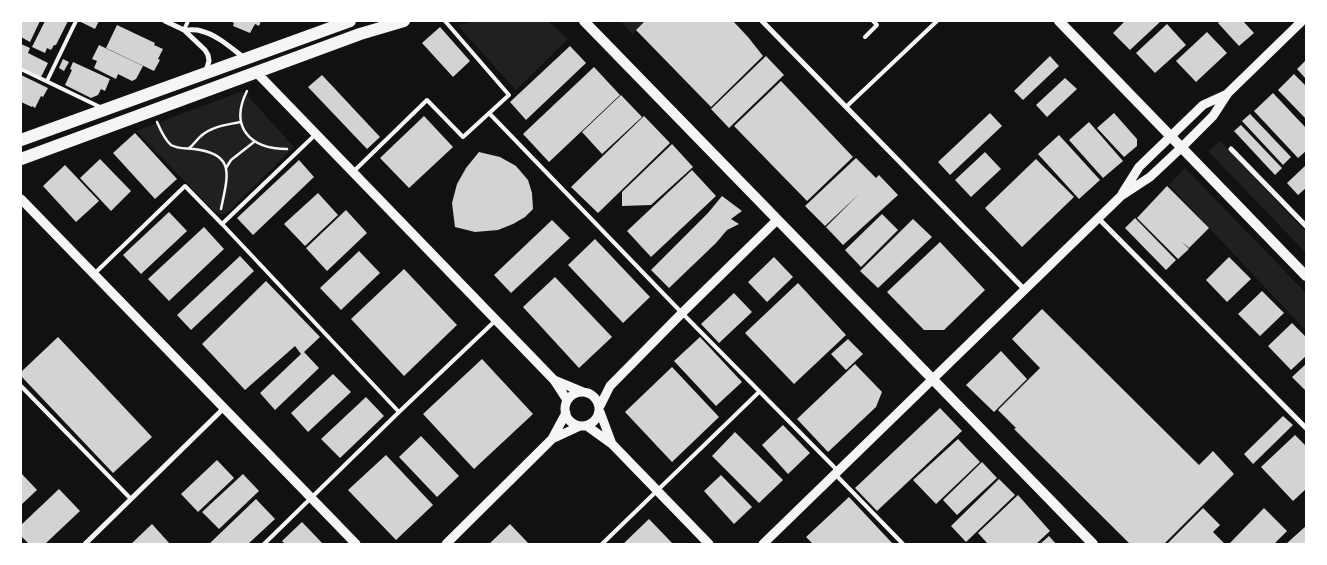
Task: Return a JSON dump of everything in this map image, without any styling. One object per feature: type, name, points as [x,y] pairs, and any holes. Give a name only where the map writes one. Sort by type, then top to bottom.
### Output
[{"type":"main road","points":[[21,140],[350,21]]},
{"type":"main road","points":[[21,158],[360,34],[404,21]]},
{"type":"main road","points":[[584,21],[1093,544]]},
{"type":"main road","points":[[1059,21],[1306,276]]},
{"type":"street","points":[[165,21],[184,30],[202,46],[208,55],[206,72]]},
{"type":"street","points":[[762,21],[1025,290]]},
{"type":"street","points":[[763,544],[1121,196],[1150,177],[1182,147],[1213,116],[1228,94],[1302,21]]},
{"type":"street","points":[[184,30],[201,31],[215,36],[244,59]]},
{"type":"street","points":[[256,72],[554,380],[567,400]]},
{"type":"street","points":[[1121,196],[1139,166],[1203,106],[1228,94]]},
{"type":"street","points":[[1231,148],[1306,226]]},
{"type":"street","points":[[21,199],[356,544]]},
{"type":"street","points":[[1098,218],[1306,428]]},
{"type":"street","points":[[552,439],[595,421],[610,386],[777,220]]},
{"type":"street","points":[[554,380],[596,397],[612,444]]},
{"type":"street","points":[[610,386],[574,394],[567,400],[565,409],[571,422],[584,426],[612,444],[710,544]]},
{"type":"street","points":[[85,544],[224,408]]},
{"type":"street","points":[[446,544],[552,439],[566,413]]},
{"type":"lane","points":[[47,81],[76,21]]},
{"type":"lane","points":[[184,30],[188,21]]},
{"type":"lane","points":[[353,172],[427,100],[463,137],[509,95],[445,21]]},
{"type":"lane","points":[[865,38],[877,25],[873,21]]},
{"type":"lane","points":[[846,107],[937,21]]},
{"type":"lane","points":[[21,69],[105,109]]},
{"type":"lane","points":[[490,113],[837,472],[900,543]]},
{"type":"lane","points":[[222,224],[316,133]]},
{"type":"lane","points":[[94,274],[185,186],[398,412]]},
{"type":"lane","points":[[264,544],[398,412],[496,320]]},
{"type":"lane","points":[[21,386],[131,499]]},
{"type":"lane","points":[[602,544],[759,392]]},
{"type":"path","points":[[247,91],[243,100],[240,122],[244,132],[254,142],[268,147],[289,149],[292,146]]},
{"type":"path","points":[[156,121],[170,144],[178,148],[208,151],[219,156],[226,168]]},
{"type":"path","points":[[188,149],[208,131],[220,126],[240,122]]},
{"type":"path","points":[[218,220],[226,168],[231,160],[254,142]]},
{"type":"shaded area","points":[[474,21],[548,21],[568,39],[516,90],[458,26]]},
{"type":"shaded area","points":[[621,21],[646,21],[633,35]]},
{"type":"shaded area","points":[[244,92],[294,147],[228,212],[219,214],[136,131]]},
{"type":"shaded area","points":[[1220,141],[1306,232],[1306,253],[1208,151]]},
{"type":"shaded area","points":[[1185,168],[1306,293],[1306,331],[1169,185]]},
{"type":"building","points":[[21,21],[40,21],[30,42],[21,37]]},
{"type":"building","points":[[45,21],[68,21],[56,45],[51,50],[47,48],[45,53],[32,47]]},
{"type":"building","points":[[79,21],[99,21],[95,29]]},
{"type":"building","points":[[230,21],[261,21],[259,26],[255,24],[250,33],[233,26],[234,23]]},
{"type":"building","points":[[645,21],[733,21],[763,56],[711,107],[636,30]]},
{"type":"building","points":[[1125,21],[1161,21],[1130,50],[1113,33]]},
{"type":"building","points":[[1220,21],[1243,21],[1254,33],[1239,46],[1218,23]]},
{"type":"building","points":[[1167,24],[1186,45],[1155,73],[1136,53]]},
{"type":"building","points":[[117,25],[155,43],[154,45],[163,49],[154,71],[106,48]]},
{"type":"building","points":[[440,27],[470,61],[453,77],[422,43]]},
{"type":"building","points":[[1207,32],[1227,53],[1196,82],[1176,61]]},
{"type":"building","points":[[21,44],[30,48],[28,53],[48,63],[41,77],[21,67]]},
{"type":"building","points":[[99,45],[143,66],[136,79],[132,81],[118,74],[116,79],[94,68],[97,61],[92,59]]},
{"type":"building","points":[[570,46],[586,63],[526,120],[510,102]]},
{"type":"building","points":[[766,56],[784,75],[729,128],[711,109]]},
{"type":"building","points":[[1050,56],[1059,66],[1023,100],[1014,91]]},
{"type":"building","points":[[63,59],[69,62],[64,71],[59,68]]},
{"type":"building","points":[[1306,60],[1306,79],[1297,69]]},
{"type":"building","points":[[73,62],[110,79],[105,91],[101,89],[98,95],[91,98],[65,85],[72,70],[70,69]]},
{"type":"building","points":[[594,67],[620,95],[549,162],[523,134]]},
{"type":"building","points":[[1294,74],[1306,86],[1306,119],[1278,90]]},
{"type":"building","points":[[21,75],[48,88],[43,97],[41,96],[35,108],[21,102]]},
{"type":"building","points":[[322,75],[380,137],[367,149],[308,87]]},
{"type":"building","points":[[1065,78],[1077,89],[1047,117],[1036,105]]},
{"type":"building","points":[[781,81],[853,157],[807,201],[734,126]]},
{"type":"building","points":[[1273,93],[1306,128],[1306,151],[1298,158],[1254,111]]},
{"type":"building","points":[[621,95],[642,117],[602,154],[582,132]]},
{"type":"building","points":[[990,113],[1002,126],[950,175],[938,162]]},
{"type":"building","points":[[1114,113],[1137,139],[1137,146],[1124,157],[1097,128]]},
{"type":"building","points":[[1250,114],[1291,157],[1283,165],[1242,121]]},
{"type":"building","points":[[424,116],[453,147],[409,188],[380,158]]},
{"type":"building","points":[[644,116],[670,143],[598,213],[571,187]]},
{"type":"building","points":[[1089,122],[1123,161],[1103,178],[1069,140]]},
{"type":"building","points":[[1241,125],[1282,168],[1275,175],[1234,131]]},
{"type":"building","points":[[135,133],[177,179],[155,199],[113,153]]},
{"type":"building","points":[[1059,135],[1100,180],[1079,199],[1038,154]]},
{"type":"building","points":[[672,144],[693,167],[651,205],[622,206],[622,192]]},
{"type":"building","points":[[479,152],[500,157],[516,166],[528,180],[532,193],[533,209],[525,217],[498,230],[475,232],[455,227],[452,203],[457,184],[466,168]]},
{"type":"building","points":[[985,152],[1001,169],[971,197],[955,180]]},
{"type":"building","points":[[856,158],[876,178],[879,175],[898,195],[843,245],[826,227],[859,194],[825,226],[805,206]]},
{"type":"building","points":[[100,159],[131,191],[111,211],[80,178]]},
{"type":"building","points":[[1036,159],[1074,197],[1022,247],[985,208]]},
{"type":"building","points":[[299,160],[314,177],[253,235],[237,218]]},
{"type":"building","points":[[65,165],[99,201],[76,222],[43,186]]},
{"type":"building","points":[[1306,165],[1306,188],[1298,195],[1287,183]]},
{"type":"building","points":[[692,170],[716,196],[651,257],[627,231]]},
{"type":"building","points":[[1167,186],[1209,228],[1189,248],[1182,242],[1189,249],[1178,259],[1137,218]]},
{"type":"building","points":[[318,193],[338,215],[305,246],[284,224]]},
{"type":"building","points":[[722,196],[742,211],[731,219],[739,224],[727,230],[669,288],[651,270],[708,213]]},
{"type":"building","points":[[346,210],[367,233],[327,271],[306,248]]},
{"type":"building","points":[[169,212],[187,231],[141,274],[123,255]]},
{"type":"building","points":[[882,214],[898,230],[861,267],[845,250]]},
{"type":"building","points":[[1135,218],[1176,260],[1166,270],[1125,228]]},
{"type":"building","points":[[913,219],[932,237],[878,288],[860,271]]},
{"type":"building","points":[[552,220],[570,238],[511,293],[494,275]]},
{"type":"building","points":[[204,227],[224,249],[169,301],[148,279]]},
{"type":"building","points":[[595,239],[650,297],[623,323],[568,265]]},
{"type":"building","points":[[940,242],[985,290],[944,330],[924,330],[887,292]]},
{"type":"building","points":[[359,251],[380,273],[341,310],[320,288]]},
{"type":"building","points":[[240,256],[254,271],[191,330],[177,315]]},
{"type":"building","points":[[774,257],[793,277],[767,302],[748,282]]},
{"type":"building","points":[[1229,257],[1251,279],[1227,302],[1206,280]]},
{"type":"building","points":[[404,269],[457,325],[404,376],[351,319]]},
{"type":"building","points":[[555,277],[612,337],[579,368],[523,307]]},
{"type":"building","points":[[266,281],[320,337],[304,352],[319,368],[275,410],[260,393],[301,354],[295,346],[245,390],[202,344]]},
{"type":"building","points":[[798,283],[846,335],[794,384],[745,333]]},
{"type":"building","points":[[1262,291],[1284,313],[1260,336],[1238,314]]},
{"type":"building","points":[[734,293],[752,312],[719,343],[701,324]]},
{"type":"building","points":[[1042,309],[1199,465],[1213,451],[1234,474],[1164,544],[1130,544],[1014,429],[1016,428],[998,410],[1040,368],[1012,339]]},
{"type":"building","points":[[1292,323],[1306,337],[1306,356],[1291,370],[1268,346]]},
{"type":"building","points":[[58,337],[152,437],[113,473],[21,376],[21,372]]},
{"type":"building","points":[[700,337],[742,382],[716,406],[674,361]]},
{"type":"building","points":[[848,339],[863,354],[846,370],[831,354]]},
{"type":"building","points":[[1001,351],[1027,379],[994,412],[966,385]]},
{"type":"building","points":[[482,359],[533,414],[474,469],[423,414]]},
{"type":"building","points":[[855,364],[882,392],[876,407],[828,452],[797,419]]},
{"type":"building","points":[[1306,364],[1306,391],[1292,377]]},
{"type":"building","points":[[672,367],[719,417],[672,462],[625,412]]},
{"type":"building","points":[[333,374],[351,392],[308,432],[291,413]]},
{"type":"building","points":[[366,397],[384,416],[340,458],[321,439]]},
{"type":"building","points":[[940,408],[962,431],[877,511],[855,488]]},
{"type":"building","points":[[1283,416],[1293,425],[1253,464],[1244,454]]},
{"type":"building","points":[[783,425],[810,453],[788,474],[762,445]]},
{"type":"building","points":[[735,432],[783,480],[759,503],[712,456]]},
{"type":"building","points":[[1295,435],[1306,446],[1306,489],[1293,501],[1261,467]]},
{"type":"building","points":[[421,436],[459,476],[437,497],[399,457]]},
{"type":"building","points":[[958,439],[980,462],[936,504],[913,480]]},
{"type":"building","points":[[386,455],[433,505],[396,540],[348,490]]},
{"type":"building","points":[[217,460],[234,478],[198,512],[181,494]]},
{"type":"building","points":[[982,462],[997,478],[957,515],[943,500]]},
{"type":"building","points":[[21,473],[37,490],[21,505]]},
{"type":"building","points":[[243,474],[259,491],[219,529],[202,512]]},
{"type":"building","points":[[721,475],[752,507],[734,524],[704,491]]},
{"type":"building","points":[[999,479],[1015,495],[966,542],[951,526]]},
{"type":"building","points":[[59,489],[80,511],[45,544],[29,544],[21,536],[21,525]]},
{"type":"building","points":[[1018,495],[1050,531],[1036,544],[988,544],[978,533]]},
{"type":"building","points":[[849,497],[893,544],[813,544],[806,537]]},
{"type":"building","points":[[256,499],[275,519],[248,544],[209,544]]},
{"type":"building","points":[[1203,508],[1220,525],[1213,532],[1225,544],[1167,544]]},
{"type":"building","points":[[1264,508],[1287,531],[1274,544],[1229,544]]},
{"type":"building","points":[[649,519],[673,544],[623,544]]},
{"type":"building","points":[[302,522],[323,544],[285,544],[282,541]]},
{"type":"building","points":[[152,524],[170,544],[131,544]]},
{"type":"building","points":[[510,524],[529,544],[489,544]]},
{"type":"building","points":[[1306,526],[1306,544],[1286,544]]},
{"type":"building","points":[[1049,536],[1056,544],[1040,544]]}]
